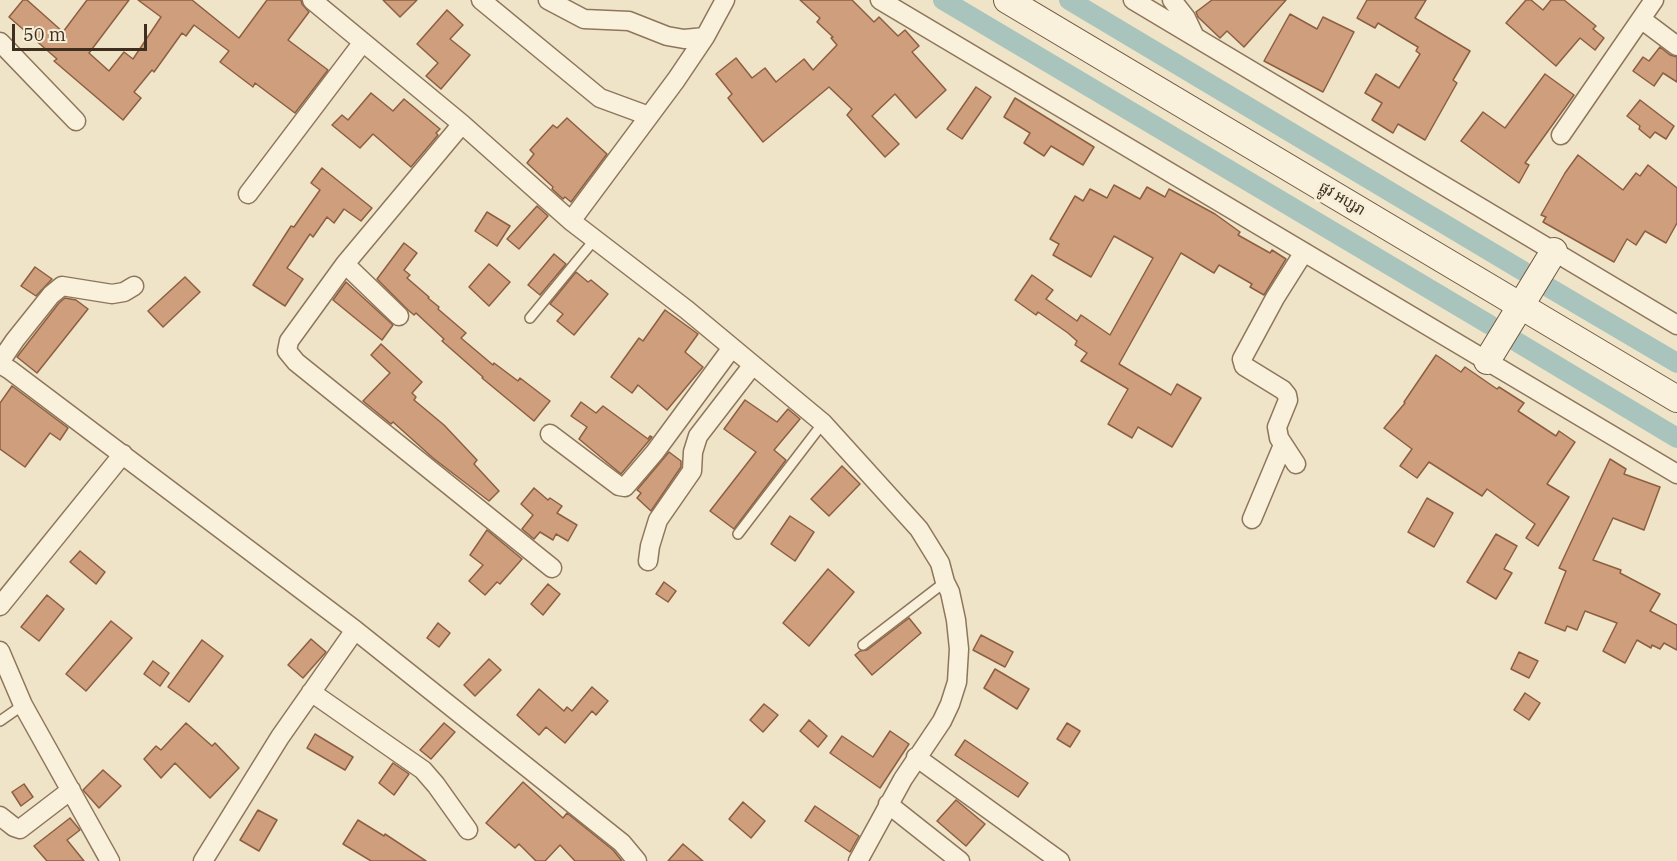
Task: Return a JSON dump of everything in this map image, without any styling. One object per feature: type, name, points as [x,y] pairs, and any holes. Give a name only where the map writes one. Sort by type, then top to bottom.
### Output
[{"type":"main road","name":"ផ្លូវ អប្សរា","points":[[1007,0],[1677,399]]},
{"type":"main road","points":[[1487,361],[1554,251]]},
{"type":"street","points":[[312,0],[462,124],[572,221],[687,310],[731,349],[823,423],[919,529],[940,563],[950,592],[959,650],[957,682],[942,721],[888,804],[858,861]]},
{"type":"street","points":[[481,0],[600,98],[649,116]]},
{"type":"street","points":[[548,0],[584,19],[629,21],[667,36],[684,39],[705,37]]},
{"type":"street","points":[[572,221],[705,37],[725,0]]},
{"type":"street","points":[[880,0],[1677,474]]},
{"type":"street","points":[[1132,0],[1677,325]]},
{"type":"street","points":[[1172,0],[1186,18],[1195,37]]},
{"type":"street","points":[[1561,135],[1654,0]]},
{"type":"street","points":[[1641,19],[1677,46]]},
{"type":"street","points":[[0,42],[76,121]]},
{"type":"street","points":[[248,194],[363,42]]},
{"type":"street","points":[[462,124],[345,264],[289,341],[286,351],[296,362],[552,568]]},
{"type":"street","points":[[1296,464],[1279,438],[1277,427],[1288,400],[1287,395],[1283,390],[1244,366],[1242,359],[1275,298],[1304,252]]},
{"type":"street","points":[[345,264],[399,316]]},
{"type":"street","points":[[134,286],[124,292],[112,294],[62,286],[44,304],[0,363],[355,630],[622,843],[637,861]]},
{"type":"street","points":[[550,434],[619,486],[625,487],[655,453],[731,349]]},
{"type":"street","points":[[648,561],[658,520],[692,471],[693,452],[698,436],[752,366]]},
{"type":"street","points":[[1252,519],[1283,445]]},
{"type":"street","points":[[0,606],[123,454]]},
{"type":"street","points":[[211,859],[280,737],[355,630]]},
{"type":"street","points":[[0,651],[23,705],[110,861]]},
{"type":"street","points":[[311,692],[423,770],[468,830]]},
{"type":"street","points":[[916,758],[1060,861]]},
{"type":"street","points":[[0,816],[20,829],[71,789]]},
{"type":"street","points":[[888,804],[960,861]]},
{"type":"lane","points":[[530,318],[595,239]]},
{"type":"lane","points":[[738,534],[823,423]]},
{"type":"lane","points":[[863,645],[945,582]]},
{"type":"lane","points":[[0,721],[23,705]]},
{"type":"building","points":[[23,0],[27,0],[63,32],[87,0],[129,0],[89,53],[109,71],[124,52],[133,59],[161,17],[138,0],[192,0],[239,38],[267,0],[301,0],[309,12],[288,40],[328,70],[295,113],[255,83],[253,87],[220,62],[229,51],[194,25],[186,36],[182,33],[154,72],[152,70],[134,92],[141,98],[123,120],[54,61],[57,59],[9,17]]},
{"type":"building","points":[[383,0],[417,0],[400,17]]},
{"type":"building","points":[[800,0],[852,0],[874,22],[879,17],[898,36],[905,30],[919,46],[912,52],[946,90],[916,118],[895,94],[872,116],[899,144],[885,157],[847,115],[852,109],[829,87],[763,142],[728,98],[732,94],[716,74],[736,58],[752,78],[765,68],[776,82],[804,59],[813,70],[837,45],[831,38],[833,37],[817,22],[820,18]]},
{"type":"building","points":[[1212,0],[1286,0],[1244,47],[1227,31],[1220,38],[1198,17],[1196,12]]},
{"type":"building","points":[[1367,0],[1426,0],[1415,18],[1470,51],[1453,80],[1457,83],[1425,140],[1398,124],[1393,133],[1372,120],[1382,103],[1365,93],[1376,74],[1399,88],[1420,54],[1416,51],[1418,47],[1378,23],[1375,28],[1357,18]]},
{"type":"building","points":[[1526,0],[1531,0],[1543,10],[1551,0],[1564,0],[1596,26],[1593,29],[1604,38],[1595,50],[1580,38],[1556,66],[1506,23]]},
{"type":"building","points":[[447,10],[463,25],[450,39],[470,55],[441,89],[426,76],[438,63],[417,44]]},
{"type":"building","points":[[1290,14],[1317,29],[1323,17],[1354,32],[1323,92],[1264,61]]},
{"type":"building","points":[[1660,47],[1670,55],[1677,57],[1677,82],[1663,73],[1654,86],[1633,71],[1643,57],[1649,61]]},
{"type":"building","points":[[1545,74],[1574,95],[1525,163],[1529,165],[1519,183],[1461,141],[1483,112],[1505,128]]},
{"type":"building","points":[[976,87],[991,97],[962,139],[947,129]]},
{"type":"building","points":[[371,93],[393,111],[404,99],[440,129],[436,133],[438,135],[411,167],[373,134],[360,148],[332,125],[342,115],[348,120]]},
{"type":"building","points":[[1015,98],[1094,147],[1083,165],[1051,146],[1044,156],[1024,143],[1030,133],[1004,117]]},
{"type":"building","points":[[1640,100],[1674,126],[1666,139],[1655,132],[1650,138],[1627,116]]},
{"type":"building","points":[[567,118],[607,154],[571,202],[565,197],[563,199],[527,163],[534,154],[530,150],[553,125],[557,128]]},
{"type":"building","points":[[1578,155],[1623,190],[1636,173],[1640,176],[1648,165],[1677,188],[1677,223],[1666,243],[1645,231],[1636,245],[1627,239],[1614,262],[1543,222],[1546,217],[1541,215]]},
{"type":"building","points":[[322,168],[372,208],[361,221],[344,209],[334,223],[327,217],[313,237],[310,234],[287,268],[303,279],[285,306],[253,285],[291,226],[294,227],[320,190],[311,183]]},
{"type":"building","points":[[1114,185],[1140,199],[1147,187],[1165,197],[1169,189],[1215,214],[1240,232],[1238,235],[1286,259],[1264,295],[1250,287],[1252,284],[1219,265],[1214,273],[1181,253],[1119,364],[1171,395],[1177,384],[1201,398],[1172,447],[1138,427],[1132,438],[1108,424],[1128,389],[1081,361],[1087,353],[1075,345],[1077,341],[1038,312],[1036,315],[1015,300],[1032,275],[1053,290],[1046,299],[1077,321],[1081,315],[1110,335],[1153,258],[1114,236],[1091,277],[1053,255],[1059,244],[1050,239],[1075,196],[1083,201],[1090,189],[1107,198]]},
{"type":"building","points":[[537,206],[548,216],[519,249],[507,239]]},
{"type":"building","points":[[487,212],[510,226],[497,246],[475,231]]},
{"type":"building","points":[[404,243],[417,253],[404,270],[410,275],[407,278],[466,333],[461,338],[493,365],[494,363],[518,381],[520,378],[550,401],[534,421],[482,378],[442,341],[444,339],[416,313],[414,315],[408,310],[377,279]]},
{"type":"building","points":[[554,254],[566,264],[540,295],[528,285]]},
{"type":"building","points":[[489,264],[510,282],[489,306],[469,287]]},
{"type":"building","points":[[35,267],[52,279],[36,296],[21,286]]},
{"type":"building","points":[[576,272],[588,282],[591,280],[608,294],[574,335],[557,321],[563,314],[550,304]]},
{"type":"building","points":[[185,277],[200,292],[163,327],[148,311]]},
{"type":"building","points":[[346,282],[393,325],[382,340],[333,300]]},
{"type":"building","points":[[65,298],[76,300],[88,309],[37,373],[17,357]]},
{"type":"building","points":[[665,310],[698,334],[685,352],[703,367],[667,410],[638,385],[632,393],[611,377],[639,338],[643,341]]},
{"type":"building","points":[[381,344],[422,382],[412,393],[416,397],[414,400],[444,425],[477,460],[474,464],[499,491],[489,501],[433,458],[393,422],[391,424],[363,401],[390,373],[371,355]]},
{"type":"building","points":[[1436,355],[1461,372],[1465,367],[1497,389],[1499,387],[1524,403],[1518,411],[1556,436],[1559,431],[1575,442],[1547,484],[1569,497],[1538,546],[1526,538],[1535,524],[1487,489],[1482,496],[1429,462],[1417,478],[1400,466],[1412,449],[1384,428],[1405,403]]},
{"type":"building","points":[[12,386],[68,428],[60,440],[50,433],[25,467],[0,449],[0,403]]},
{"type":"building","points":[[745,400],[777,422],[788,409],[800,419],[774,450],[786,460],[734,529],[710,511],[756,452],[724,429]]},
{"type":"building","points":[[581,402],[596,413],[603,406],[648,439],[652,437],[621,474],[579,439],[587,427],[571,416]]},
{"type":"building","points":[[669,452],[681,461],[681,467],[651,511],[637,498],[641,493],[637,490]]},
{"type":"building","points":[[1610,459],[1626,469],[1624,474],[1660,487],[1644,530],[1613,518],[1593,560],[1621,570],[1620,573],[1660,594],[1650,611],[1677,625],[1677,650],[1664,643],[1660,649],[1652,645],[1651,648],[1637,640],[1625,663],[1603,651],[1617,623],[1585,611],[1577,630],[1567,626],[1565,631],[1545,623],[1566,571],[1559,568]]},
{"type":"building","points":[[842,466],[860,484],[829,516],[811,499]]},
{"type":"building","points":[[534,488],[548,500],[550,498],[562,506],[557,513],[577,525],[568,541],[556,534],[553,540],[540,532],[534,539],[522,529],[533,515],[521,504]]},
{"type":"building","points":[[1427,498],[1453,513],[1434,547],[1408,532]]},
{"type":"building","points":[[790,516],[814,532],[795,561],[771,544]]},
{"type":"building","points":[[487,530],[522,559],[500,584],[497,582],[485,595],[469,581],[483,565],[470,555]]},
{"type":"building","points":[[1496,534],[1517,546],[1504,569],[1512,573],[1496,599],[1467,582]]},
{"type":"building","points":[[80,551],[105,572],[96,584],[70,562]]},
{"type":"building","points":[[828,569],[854,592],[809,646],[783,623]]},
{"type":"building","points":[[664,582],[676,591],[668,602],[656,594]]},
{"type":"building","points":[[548,584],[560,594],[543,615],[531,604]]},
{"type":"building","points":[[47,595],[64,609],[39,641],[21,627]]},
{"type":"building","points":[[909,618],[921,633],[872,675],[855,655],[867,650]]},
{"type":"building","points":[[111,621],[132,638],[86,691],[66,674]]},
{"type":"building","points":[[438,623],[450,633],[439,647],[427,638]]},
{"type":"building","points":[[981,635],[1013,652],[1005,667],[973,650]]},
{"type":"building","points":[[311,639],[326,652],[303,678],[288,665]]},
{"type":"building","points":[[202,640],[223,656],[189,702],[168,687]]},
{"type":"building","points":[[1519,652],[1538,661],[1529,678],[1511,669]]},
{"type":"building","points":[[489,659],[501,670],[475,696],[464,685]]},
{"type":"building","points":[[153,661],[169,673],[160,686],[144,674]]},
{"type":"building","points":[[995,669],[1029,689],[1017,709],[984,688]]},
{"type":"building","points":[[592,687],[608,701],[596,715],[592,711],[565,743],[546,727],[539,735],[517,715],[539,689],[564,711],[567,707],[572,711]]},
{"type":"building","points":[[1525,693],[1540,703],[1529,720],[1514,710]]},
{"type":"building","points":[[764,704],[778,715],[763,732],[750,720]]},
{"type":"building","points":[[809,720],[827,736],[818,747],[800,731]]},
{"type":"building","points":[[186,723],[212,746],[215,743],[239,768],[210,798],[175,763],[161,778],[144,759],[156,746],[161,750]]},
{"type":"building","points":[[444,723],[455,732],[431,759],[420,750]]},
{"type":"building","points":[[1067,723],[1080,731],[1070,747],[1057,739]]},
{"type":"building","points":[[890,731],[909,744],[880,788],[830,753],[842,736],[873,757]]},
{"type":"building","points":[[315,734],[353,757],[345,770],[307,748]]},
{"type":"building","points":[[965,740],[1028,783],[1018,797],[955,755]]},
{"type":"building","points":[[393,763],[409,774],[394,795],[379,783]]},
{"type":"building","points":[[103,770],[121,786],[99,808],[83,790]]},
{"type":"building","points":[[523,782],[563,818],[567,813],[613,850],[622,861],[575,861],[560,845],[545,861],[536,861],[519,844],[515,848],[486,823]]},
{"type":"building","points":[[24,784],[33,797],[21,806],[12,792]]},
{"type":"building","points":[[956,800],[985,824],[966,846],[937,821]]},
{"type":"building","points":[[743,802],[765,821],[751,838],[729,819]]},
{"type":"building","points":[[815,806],[859,836],[850,852],[805,821]]},
{"type":"building","points":[[258,810],[277,820],[259,851],[240,840]]},
{"type":"building","points":[[70,818],[80,830],[67,840],[84,861],[47,861],[34,846]]},
{"type":"building","points":[[358,820],[384,836],[385,834],[426,861],[371,861],[343,844]]},
{"type":"building","points":[[683,844],[703,861],[668,861]]},
{"type":"waterway","points":[[943,0],[1490,325]]},
{"type":"waterway","points":[[1069,0],[1523,271]]},
{"type":"waterway","points":[[1548,287],[1677,363]]},
{"type":"waterway","points":[[1517,342],[1677,438]]}]
